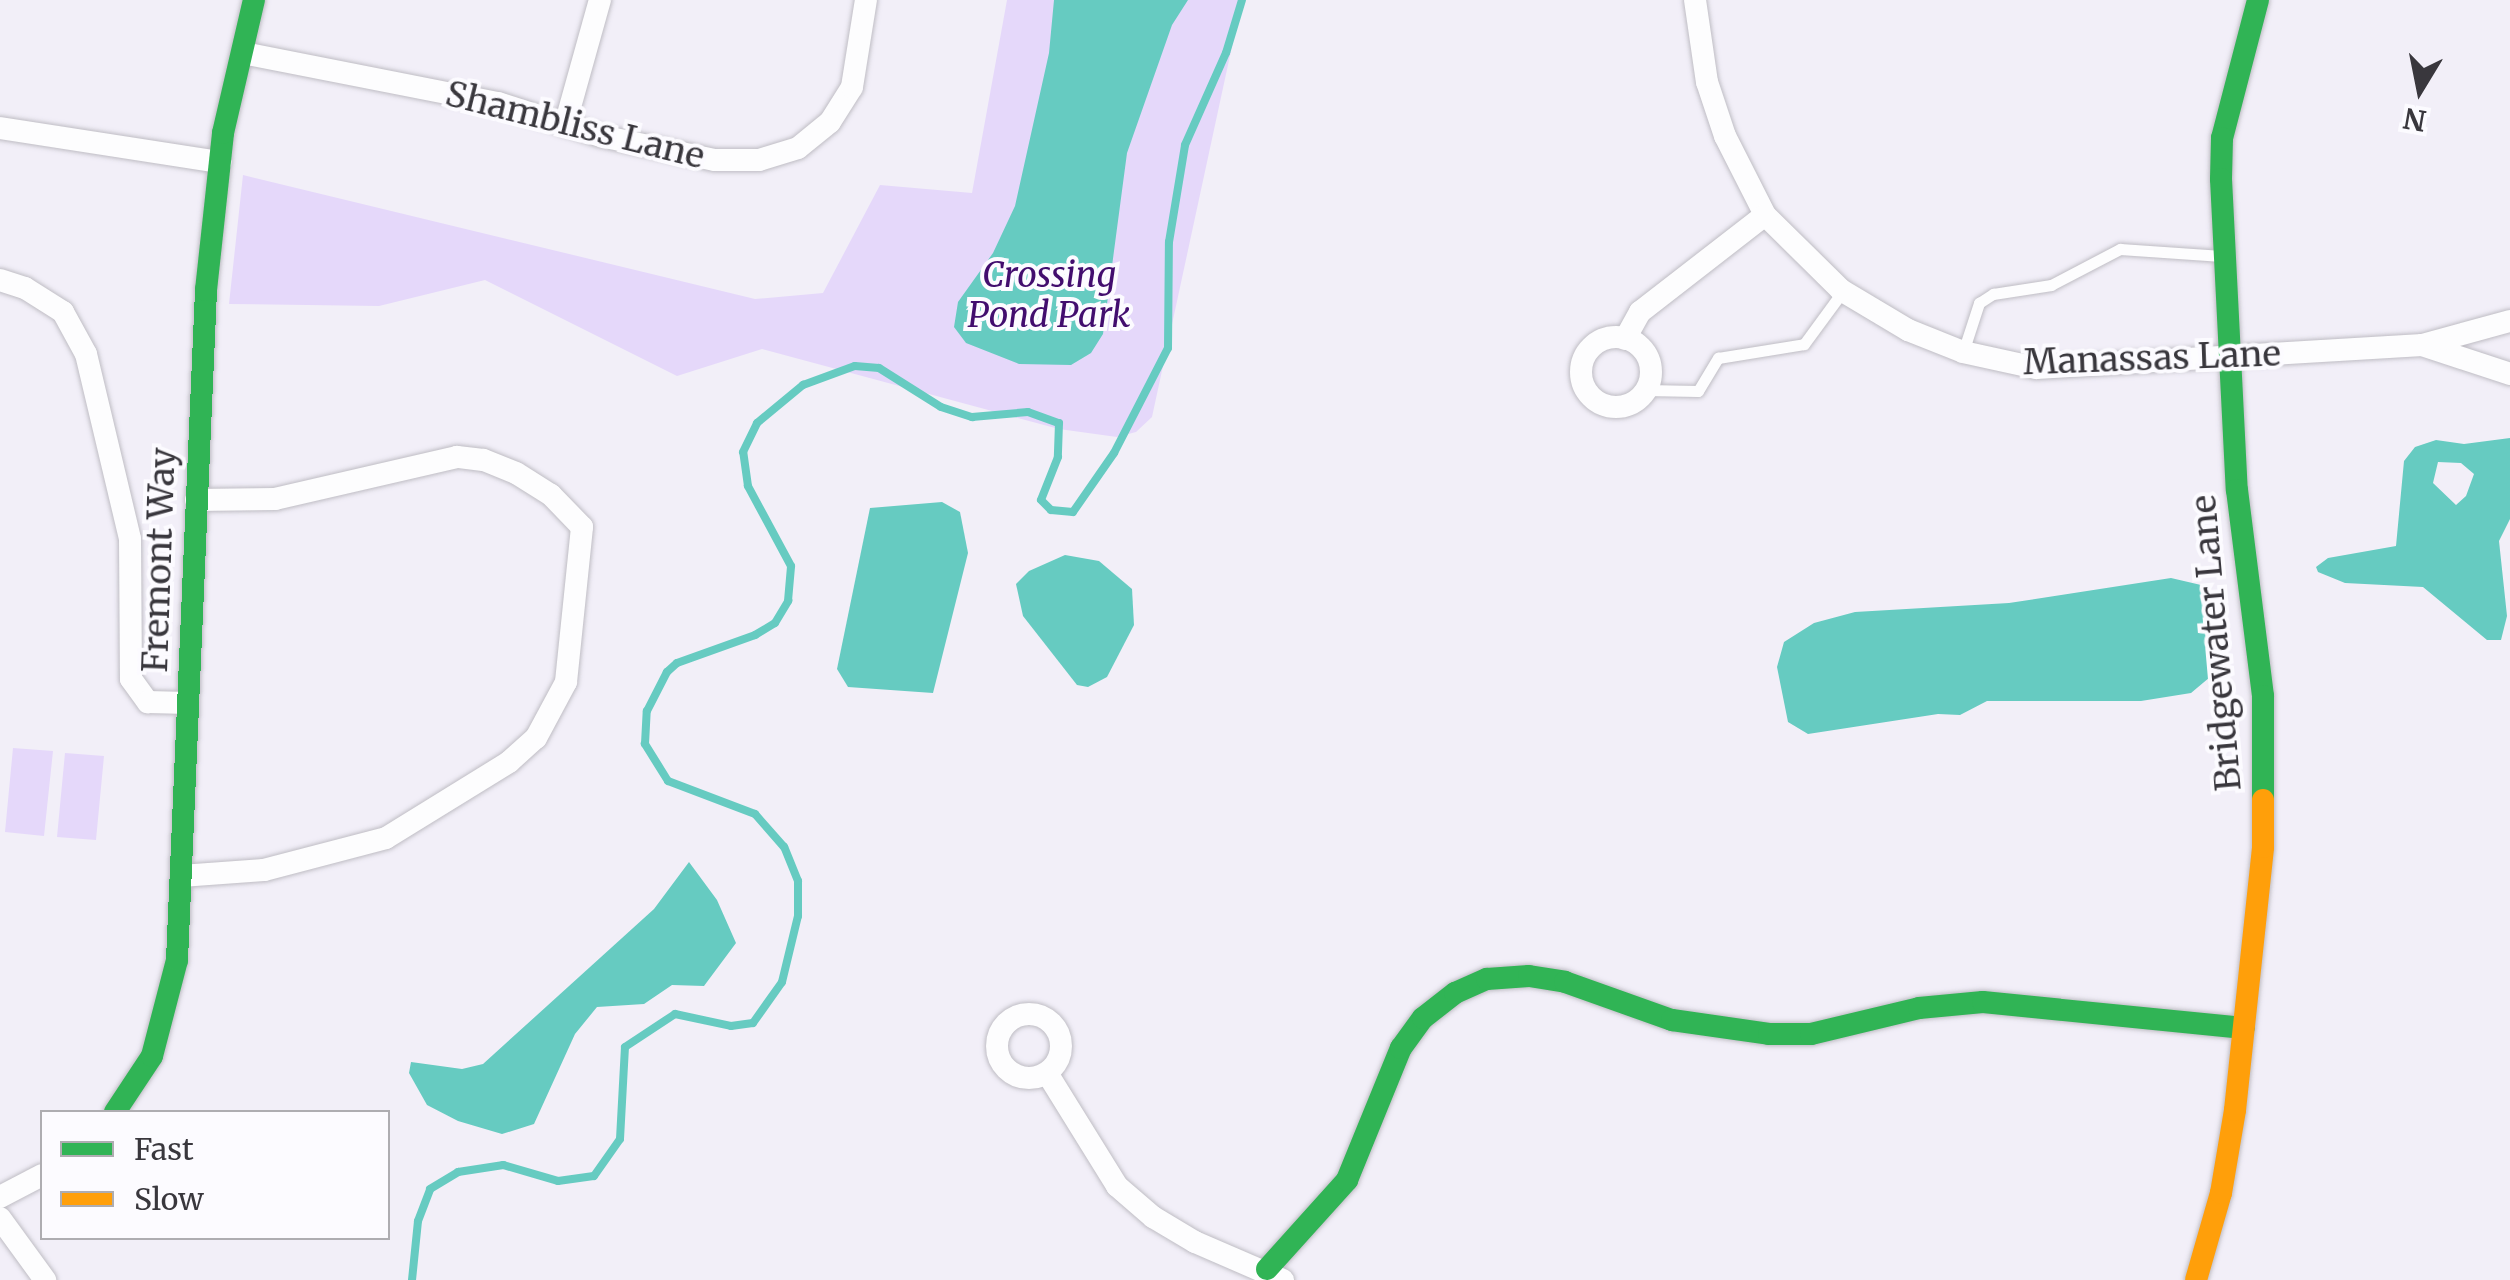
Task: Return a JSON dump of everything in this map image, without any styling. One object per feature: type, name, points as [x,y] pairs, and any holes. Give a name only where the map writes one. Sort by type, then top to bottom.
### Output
[{"type":"street","name":"Fremont Way","points":[[115,1110],[152,1056],[172,993],[181,876],[206,290],[220,162],[254,0]]},
{"type":"street","points":[[565,125],[600,0]]},
{"type":"street","name":"Shambliss Lane","points":[[242,53],[498,103],[565,125],[715,160],[760,160],[798,148],[830,122],[852,87],[866,0]]},
{"type":"street","name":"Manassas Lane","points":[[1695,0],[1707,82],[1726,136],[1766,214],[1843,292],[1908,330],[1963,352],[2036,368],[2422,345],[2510,374]]},
{"type":"street","name":"Bridgewater Lane","points":[[2196,1280],[2221,1192],[2264,846],[2263,696],[2237,490],[2222,256],[2222,138],[2248,26],[2258,0]]},
{"type":"street","points":[[0,128],[220,162]]},
{"type":"street","points":[[1626,339],[1640,312],[1766,214]]},
{"type":"street","points":[[0,280],[24,288],[62,312],[86,354],[130,539],[131,679],[148,702],[188,703]]},
{"type":"street","points":[[2422,345],[2510,321]]},
{"type":"street","points":[[1604,339],[1626,339],[1636,344],[1650,364],[1645,390],[1630,404],[1618,407],[1596,402],[1582,384],[1586,352],[1604,339]]},
{"type":"street","points":[[181,876],[264,870],[386,838],[510,762],[536,738],[566,682],[582,528],[551,495],[516,473],[483,460],[457,457],[274,499],[196,500]]},
{"type":"street","points":[[1047,1073],[1117,1186],[1153,1217],[1195,1242],[1275,1275],[1347,1180],[1401,1048],[1423,1018],[1455,993],[1487,979],[1528,976],[1565,982],[1672,1020],[1769,1034],[1811,1034],[1919,1008],[1982,1002],[2244,1028]]},
{"type":"street","points":[[0,1197],[40,1177]]},
{"type":"street","points":[[0,1218],[45,1280]]},
{"type":"lane","points":[[1963,352],[1979,302],[1993,294],[2051,285],[2120,249],[2222,256]]},
{"type":"lane","points":[[1645,390],[1698,392],[1718,358],[1804,344],[1843,292]]},
{"type":"green space","name":"Crossing Pond Park","points":[[1007,0],[1242,0],[1152,417],[1136,432],[1117,437],[1059,429],[762,349],[677,376],[485,280],[379,306],[229,304],[243,175],[755,299],[823,293],[880,185],[972,193]]},
{"type":"green space","points":[[13,748],[53,751],[44,836],[5,832]]},
{"type":"green space","points":[[65,753],[104,756],[96,840],[57,837]]},
{"type":"shaded area","points":[[1054,0],[1188,0],[1172,25],[1127,153],[1103,334],[1091,353],[1071,365],[1019,364],[966,343],[954,327],[958,302],[993,253],[1015,206],[1049,53]]},
{"type":"shaded area","points":[[2510,438],[2510,519],[2499,541],[2507,616],[2501,640],[2487,640],[2423,587],[2345,583],[2318,572],[2316,567],[2328,558],[2396,546],[2404,461],[2415,447],[2436,440],[2464,444]],"holes":[[[2438,462],[2461,463],[2474,474],[2466,496],[2456,505],[2433,483]]]},
{"type":"shaded area","points":[[942,502],[960,512],[968,553],[933,693],[848,687],[837,669],[870,508]]},
{"type":"shaded area","points":[[1065,555],[1099,561],[1132,589],[1134,625],[1107,677],[1088,687],[1077,685],[1023,616],[1016,584],[1029,571]]},
{"type":"shaded area","points":[[2171,578],[2201,585],[2216,598],[2223,630],[2222,667],[2191,693],[2141,701],[1987,701],[1960,715],[1938,714],[1808,734],[1788,722],[1777,667],[1784,642],[1814,623],[1855,612],[2009,603]]},
{"type":"shaded area","points":[[689,862],[717,900],[736,943],[704,986],[672,985],[644,1004],[597,1007],[575,1034],[534,1124],[502,1134],[458,1121],[427,1105],[409,1073],[411,1062],[462,1069],[483,1064],[654,909]]},
{"type":"waterway","points":[[412,1280],[418,1221],[430,1189],[458,1172],[503,1165],[558,1181],[594,1176],[620,1139],[625,1047],[675,1014],[731,1026],[753,1023],[782,982],[798,916],[798,881],[784,847],[755,814],[668,781],[645,744],[647,711],[667,672],[677,663],[755,635],[775,623],[788,601],[791,566],[748,486],[743,452],[757,423],[803,385],[855,366],[879,368],[941,407],[972,417],[1028,412],[1059,423],[1058,457],[1041,500],[1051,510],[1073,512],[1114,453],[1168,348],[1169,242],[1185,145],[1226,53],[1242,0]]},
{"type":"traffic: fast","points":[[116,1110],[152,1056],[177,960],[206,290],[223,133],[254,0]]},
{"type":"traffic: fast","points":[[2258,0],[2222,138],[2221,179],[2237,490],[2263,696],[2263,800]]},
{"type":"traffic: fast","points":[[1267,1269],[1347,1180],[1401,1048],[1423,1018],[1455,993],[1487,979],[1529,976],[1565,982],[1672,1020],[1769,1034],[1811,1034],[1919,1008],[1983,1002],[2244,1028]]},
{"type":"traffic: slow","points":[[2196,1280],[2221,1193],[2235,1110],[2263,847],[2263,800]]}]
